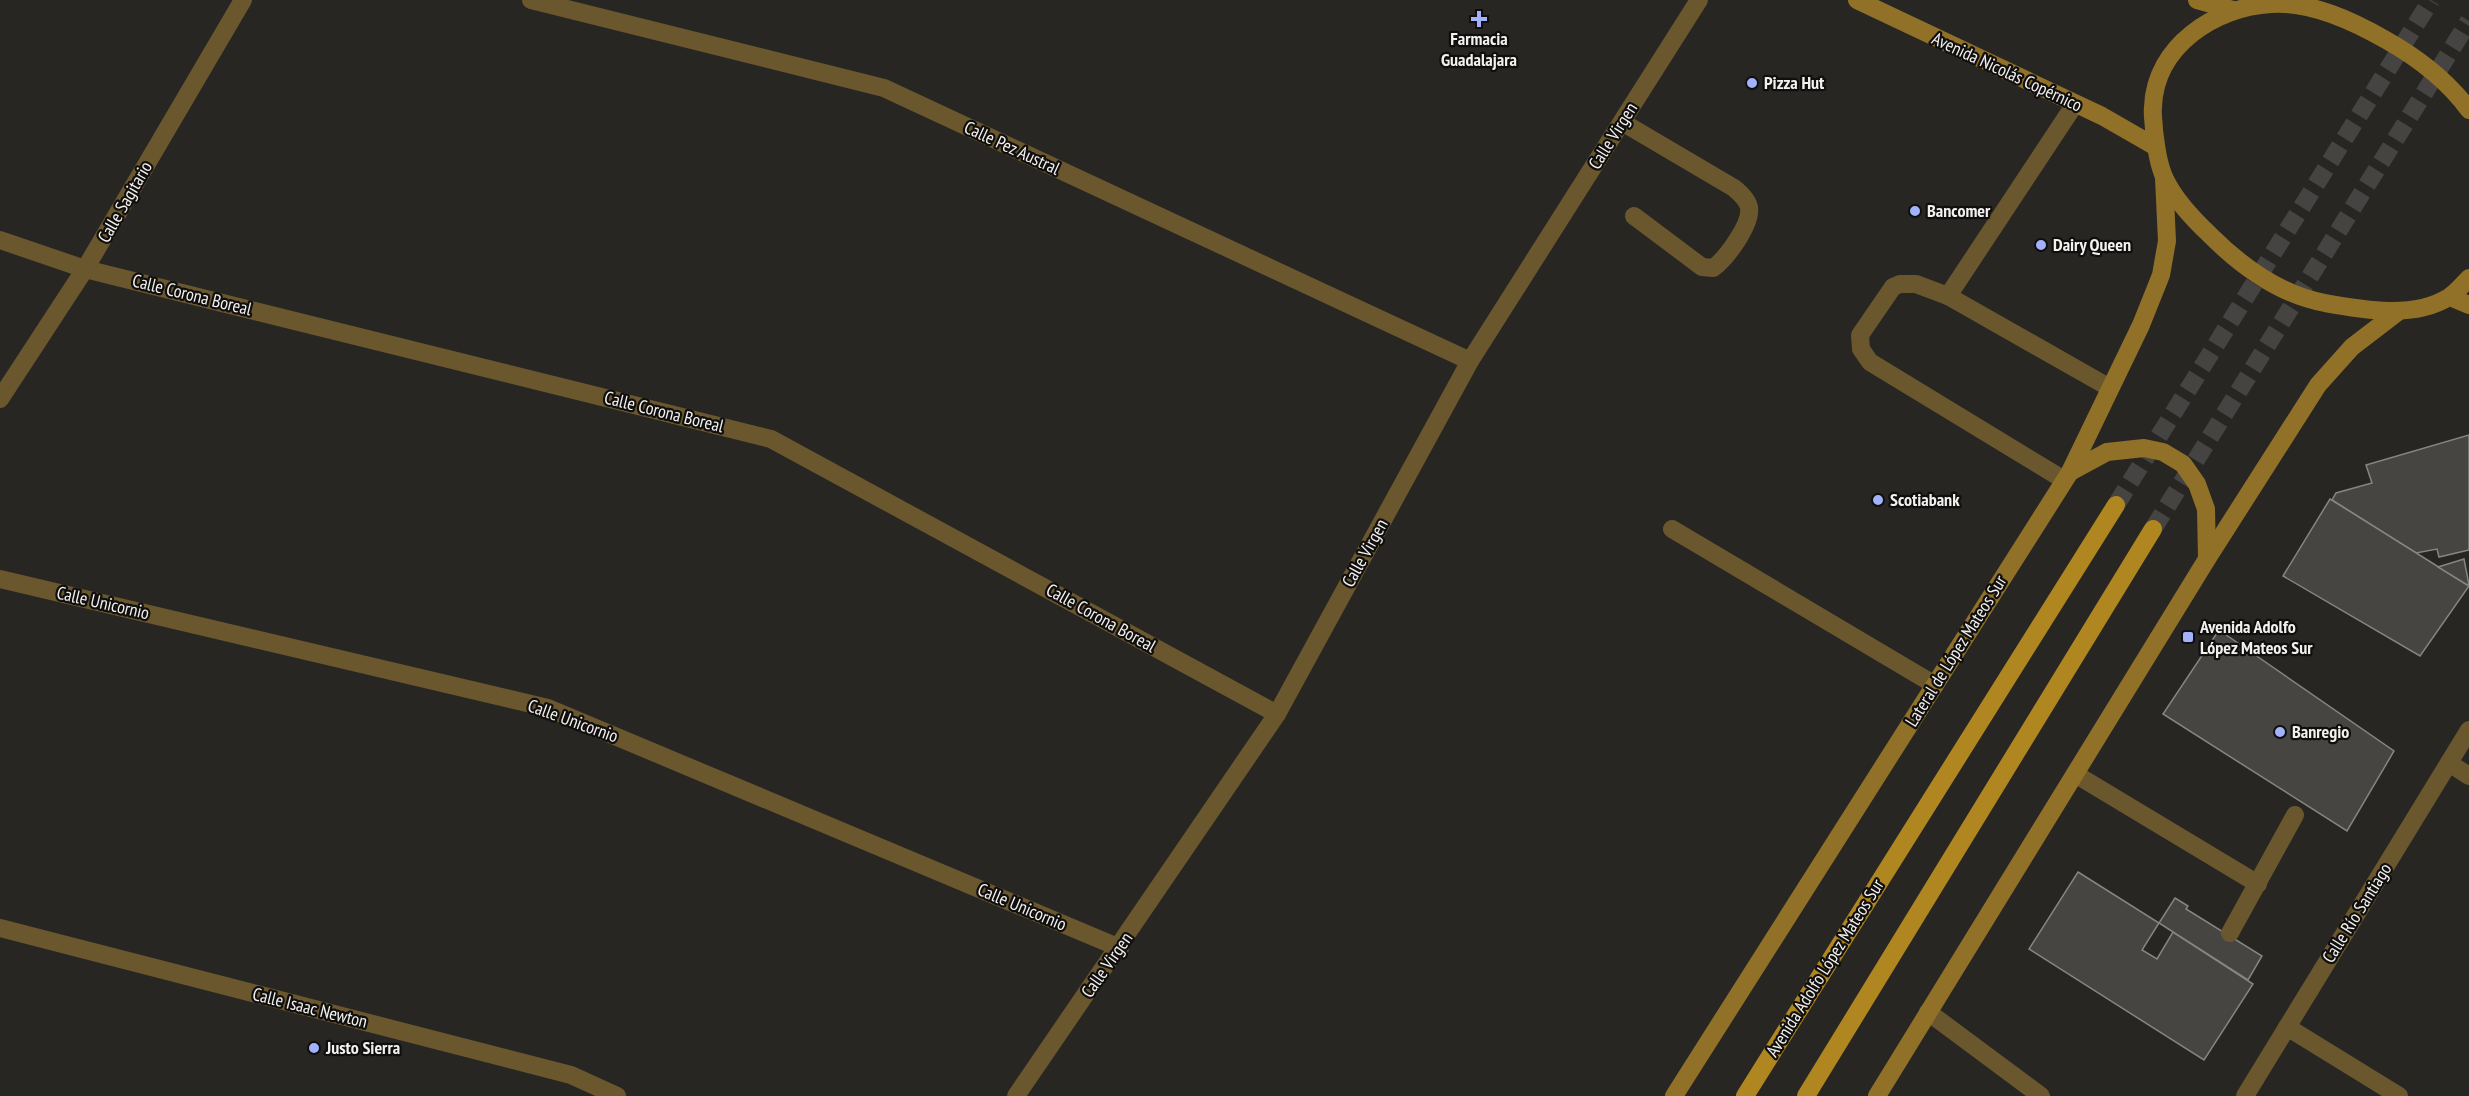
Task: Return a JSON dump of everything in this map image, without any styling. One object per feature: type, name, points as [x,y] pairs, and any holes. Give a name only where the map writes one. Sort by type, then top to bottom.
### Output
[{"type":"main road","name":"Avenida Nicolás Copérnico","points":[[1857,0],[2075,104],[2156,147]]},
{"type":"main road","points":[[2197,0],[2233,10]]},
{"type":"main road","points":[[2469,110],[2459,96],[2415,57],[2364,27],[2320,9],[2275,2],[2233,10],[2200,27],[2178,46],[2159,78],[2152,106],[2156,147],[2164,178],[2189,215],[2218,243],[2262,279],[2310,301],[2357,309],[2398,310],[2425,307],[2450,297],[2469,278]]},
{"type":"main road","name":"Lateral de López Mateos Sur","points":[[1674,1096],[2067,476],[2141,325],[2161,275],[2167,241],[2164,178]]},
{"type":"main road","points":[[2450,297],[2469,305]]},
{"type":"main road","points":[[1877,1096],[2207,559],[2318,385],[2352,347],[2398,310]]},
{"type":"main road","points":[[2067,476],[2108,452],[2144,448],[2163,452],[2182,464],[2197,484],[2206,509],[2207,559]]},
{"type":"main road","name":"Avenida Adolfo López Mateos Sur","points":[[1745,1096],[2116,505]]},
{"type":"main road","points":[[1806,1096],[2152,529]]},
{"type":"street","name":"Calle Sagitario","points":[[0,399],[85,269],[243,0]]},
{"type":"street","name":"Calle Pez Austral","points":[[531,0],[884,88],[1470,361]]},
{"type":"street","name":"Calle Virgen","points":[[1016,1096],[1120,948],[1277,714],[1470,361],[1699,0]]},
{"type":"street","points":[[1948,296],[2075,104]]},
{"type":"street","points":[[1622,122],[1734,188],[1744,197],[1749,207],[1744,227],[1724,258],[1713,268],[1702,267],[1634,216]]},
{"type":"street","name":"Calle Corona Boreal","points":[[0,240],[85,269],[771,439],[1277,714]]},
{"type":"street","points":[[2067,476],[1870,362],[1864,356],[1860,335],[1893,287],[1900,284],[1917,284],[1948,296],[2110,388]]},
{"type":"street","points":[[1672,529],[1935,685]]},
{"type":"street","name":"Calle Unicornio","points":[[0,579],[548,708],[1120,948]]},
{"type":"street","name":"Calle Río Santiago","points":[[2245,1096],[2469,730]]},
{"type":"street","points":[[2449,763],[2469,776]]},
{"type":"street","points":[[2075,774],[2258,884]]},
{"type":"street","points":[[2230,933],[2295,815]]},
{"type":"street","name":"Calle Isaac Newton","points":[[0,928],[571,1075],[617,1096]]},
{"type":"street","points":[[1928,1012],[2041,1096]]},
{"type":"street","points":[[2287,1027],[2399,1096]]},
{"type":"building","points":[[2469,435],[2469,550],[2439,557],[2437,549],[2416,553],[2332,500],[2336,493],[2372,483],[2366,465]]},
{"type":"building","points":[[2330,499],[2469,586],[2420,656],[2283,576]]},
{"type":"building","points":[[2464,559],[2469,585],[2469,586],[2438,567]]},
{"type":"building","name":"Banregio","points":[[2219,630],[2394,751],[2347,831],[2163,714]]},
{"type":"building","points":[[2078,872],[2159,923],[2142,950],[2157,959],[2173,932],[2253,984],[2204,1060],[2029,949]]},
{"type":"building","points":[[2175,898],[2188,906],[2186,909],[2262,956],[2248,980],[2159,923]]},
{"type":"tunnel","points":[[2116,505],[2431,0]]},
{"type":"tunnel","points":[[2153,529],[2469,21]]},
{"type":"place","name":"Farmacia Guadalajara","points":[[1479,19]]},
{"type":"place","name":"Pizza Hut","points":[[1752,83]]},
{"type":"place","name":"Bancomer","points":[[1915,211]]},
{"type":"place","name":"Dairy Queen","points":[[2041,245]]},
{"type":"place","name":"Scotiabank","points":[[1878,500]]},
{"type":"place","name":"Avenida Adolfo López Mateos Sur","points":[[2188,637]]},
{"type":"place","name":"Banregio","points":[[2280,732]]},
{"type":"place","name":"Justo Sierra","points":[[314,1048]]}]
